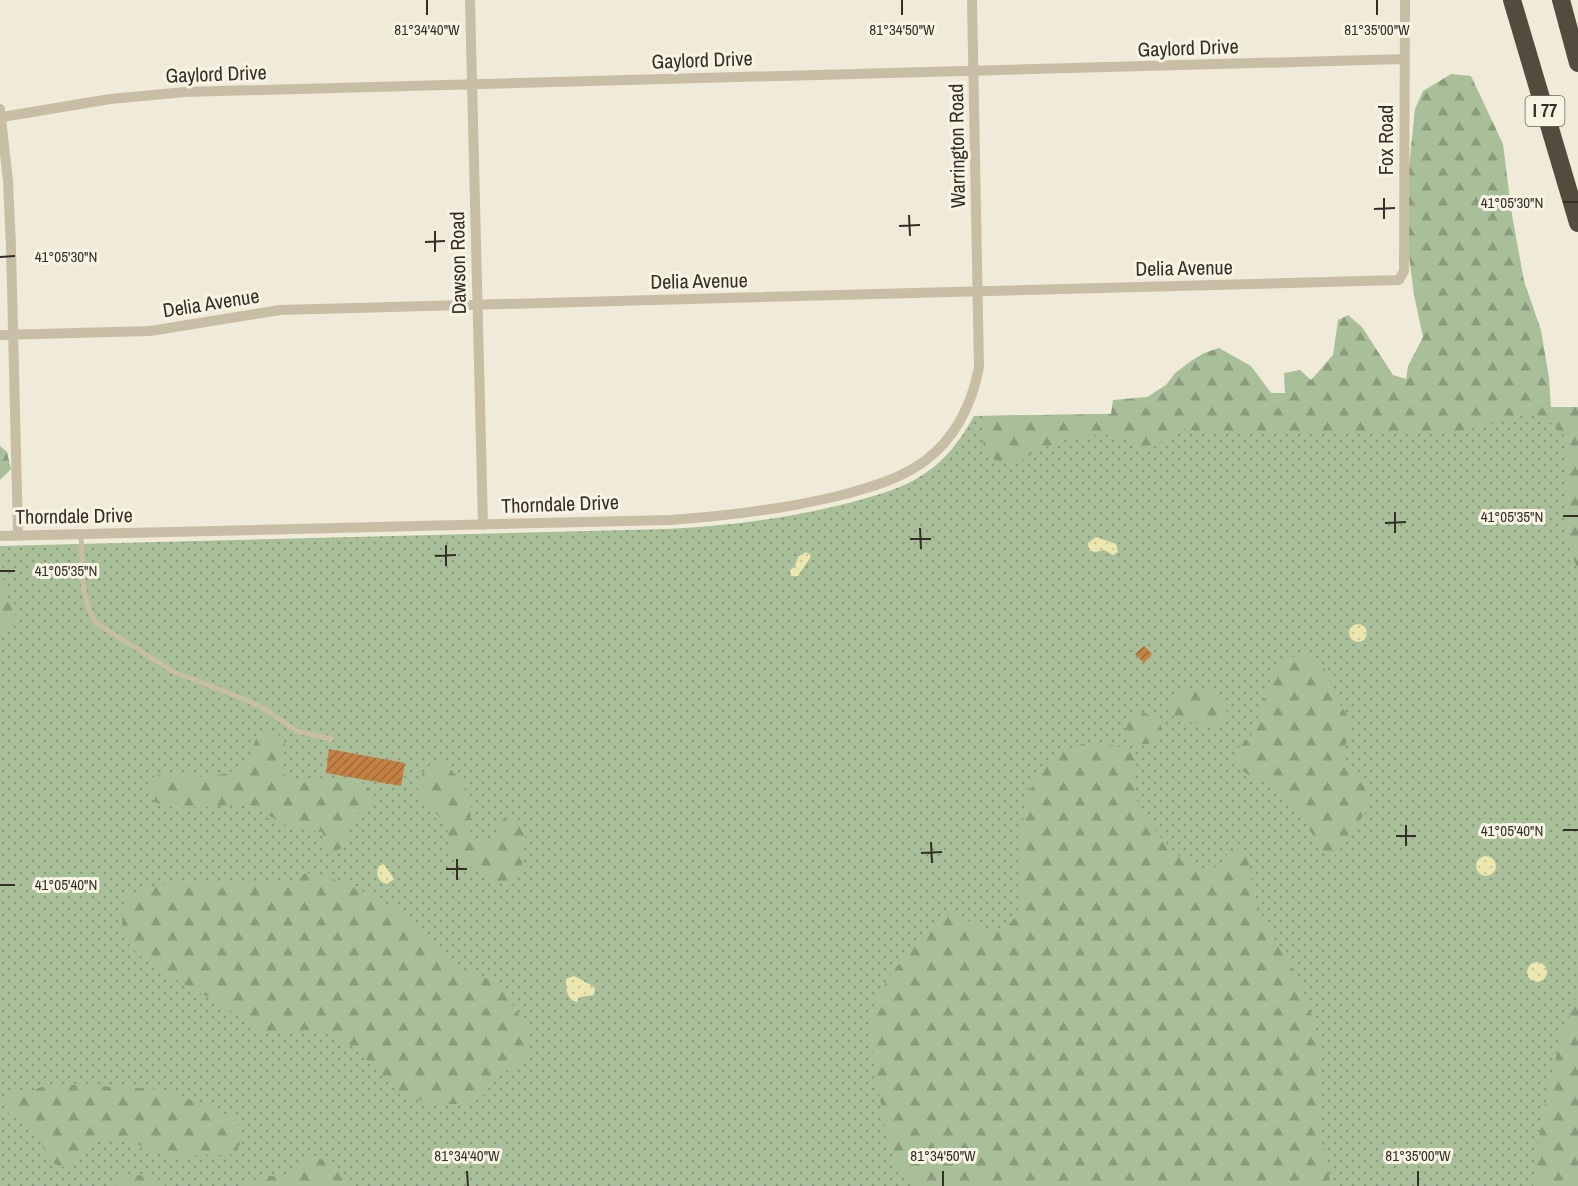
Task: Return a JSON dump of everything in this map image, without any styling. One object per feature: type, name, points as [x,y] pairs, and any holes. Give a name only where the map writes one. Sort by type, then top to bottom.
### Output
[{"type":"highway","name":"I 77","points":[[1512,0],[1578,223]]},
{"type":"highway","points":[[1560,0],[1578,63]]},
{"type":"street","name":"Dawson Road","points":[[470,0],[483,525]]},
{"type":"street","name":"Warrington Road","points":[[972,0],[979,292]]},
{"type":"street","name":"Fox Road","points":[[1399,280],[1404,271],[1405,0]]},
{"type":"street","name":"Gaylord Drive","points":[[1,113],[185,92],[1404,60]]},
{"type":"street","points":[[1,113],[8,192],[18,535]]},
{"type":"street","name":"Delia Avenue","points":[[0,335],[150,330],[280,310],[1399,280]]},
{"type":"street","name":"Thorndale Drive","points":[[0,536],[670,520],[730,515],[812,502],[868,488],[910,471],[927,460],[951,435],[964,415],[973,393],[979,367],[979,292]]},
{"type":"lane","points":[[81,534],[85,595],[90,614],[96,623],[174,672],[244,699],[263,708],[297,730],[331,739]]},
{"type":"green space","points":[[1451,74],[1471,76],[1503,144],[1512,215],[1524,281],[1541,330],[1551,407],[1578,407],[1578,570],[1568,545],[1567,442],[1565,436],[1550,422],[1539,416],[1526,415],[1459,431],[1426,434],[1220,434],[1175,428],[1154,447],[1149,448],[1141,447],[1117,436],[1100,434],[1059,442],[1022,460],[1010,463],[1001,462],[989,455],[983,441],[984,416],[1111,414],[1113,400],[1147,397],[1166,385],[1175,373],[1191,361],[1219,348],[1251,366],[1271,393],[1285,393],[1284,373],[1300,370],[1311,380],[1333,355],[1338,320],[1348,315],[1362,327],[1393,375],[1406,379],[1408,366],[1423,337],[1414,295],[1407,241],[1409,167],[1415,109],[1423,91]]},
{"type":"green space","points":[[1578,407],[1578,1140],[1567,1186],[0,1186],[0,546],[667,529],[760,520],[806,513],[852,502],[907,484],[946,456],[974,416]]},
{"type":"green space","points":[[0,446],[7,452],[11,469],[0,480]]},
{"type":"green space","points":[[0,555],[4,588],[16,614],[16,619],[9,632],[0,633]]},
{"type":"green space","points":[[1302,655],[1313,658],[1322,665],[1339,703],[1349,718],[1351,728],[1344,751],[1345,759],[1367,786],[1370,797],[1367,810],[1334,856],[1325,853],[1288,798],[1276,788],[1242,770],[1236,756],[1238,749],[1252,734],[1274,668],[1286,659]]},
{"type":"green space","points":[[1191,688],[1211,691],[1222,697],[1227,707],[1226,714],[1220,723],[1205,725],[1179,719],[1171,714],[1171,705],[1178,691]]},
{"type":"green space","points":[[1135,711],[1141,711],[1161,721],[1161,734],[1153,741],[1140,744],[1127,735],[1127,721]]},
{"type":"green space","points":[[270,733],[283,738],[285,743],[283,767],[284,774],[287,776],[302,779],[352,780],[362,783],[369,790],[372,800],[354,817],[344,846],[340,849],[328,849],[322,832],[286,825],[250,806],[192,808],[162,805],[152,800],[148,791],[151,778],[170,774],[206,777],[234,771],[247,760],[257,737]]},
{"type":"green space","points":[[1087,743],[1116,746],[1131,753],[1136,762],[1135,793],[1143,813],[1168,845],[1187,861],[1203,868],[1216,867],[1223,865],[1231,849],[1241,847],[1249,863],[1252,889],[1262,917],[1307,999],[1322,1050],[1321,1092],[1317,1118],[1331,1186],[911,1186],[907,1183],[889,1147],[874,1067],[870,1021],[876,1003],[888,978],[910,950],[940,919],[948,914],[957,914],[987,932],[1005,927],[1012,922],[1017,914],[1021,894],[1021,840],[1026,803],[1032,786],[1052,759],[1068,749]]},
{"type":"green space","points":[[433,763],[447,766],[456,775],[467,793],[471,803],[469,825],[475,840],[484,842],[495,838],[498,823],[506,817],[519,820],[525,827],[522,866],[516,880],[511,885],[487,876],[470,866],[462,861],[452,849],[446,826],[417,791],[426,768]]},
{"type":"green space","points":[[306,873],[342,882],[386,903],[405,916],[444,957],[494,983],[514,1006],[525,1026],[529,1046],[528,1054],[522,1063],[500,1075],[484,1094],[473,1101],[449,1104],[417,1099],[392,1086],[356,1050],[330,1035],[313,1030],[269,1032],[252,1026],[225,1007],[146,961],[127,941],[123,931],[125,897],[158,885],[287,884]]},
{"type":"green space","points":[[1578,991],[1578,1186],[1533,1186],[1541,1125],[1559,1044]]},
{"type":"green space","points":[[50,1084],[163,1089],[233,1117],[242,1132],[240,1144],[234,1154],[177,1157],[140,1145],[108,1139],[93,1143],[71,1166],[58,1165],[48,1158],[34,1130],[11,1115],[5,1106],[5,1099],[10,1094],[23,1094]]},
{"type":"green space","points":[[313,1156],[334,1168],[348,1186],[242,1186],[267,1176],[288,1176],[295,1173]]},
{"type":"green space","points":[[123,1174],[146,1177],[166,1186],[116,1186],[118,1177]]},
{"type":"sand","points":[[1096,537],[1116,544],[1118,552],[1113,555],[1104,550],[1095,552],[1089,550],[1088,543]]},
{"type":"sand","points":[[806,552],[811,555],[810,558],[798,576],[791,576],[790,570],[795,566],[798,557]]},
{"type":"sand","points":[[1358,624],[1364,627],[1367,633],[1364,639],[1358,642],[1352,639],[1349,633],[1352,627]]},
{"type":"sand","points":[[1486,856],[1493,859],[1496,866],[1493,873],[1486,876],[1479,873],[1476,866],[1479,859]]},
{"type":"sand","points":[[384,864],[394,879],[387,884],[379,880],[377,875],[379,866]]},
{"type":"sand","points":[[1537,962],[1544,965],[1547,972],[1544,979],[1537,982],[1530,979],[1527,972],[1530,965]]},
{"type":"sand","points":[[574,976],[595,988],[594,995],[580,997],[577,1002],[573,1001],[569,996],[566,979]]},
{"type":"building","points":[[1144,646],[1152,654],[1144,663],[1135,654]]},
{"type":"building","points":[[329,749],[405,763],[401,786],[326,773]]}]
